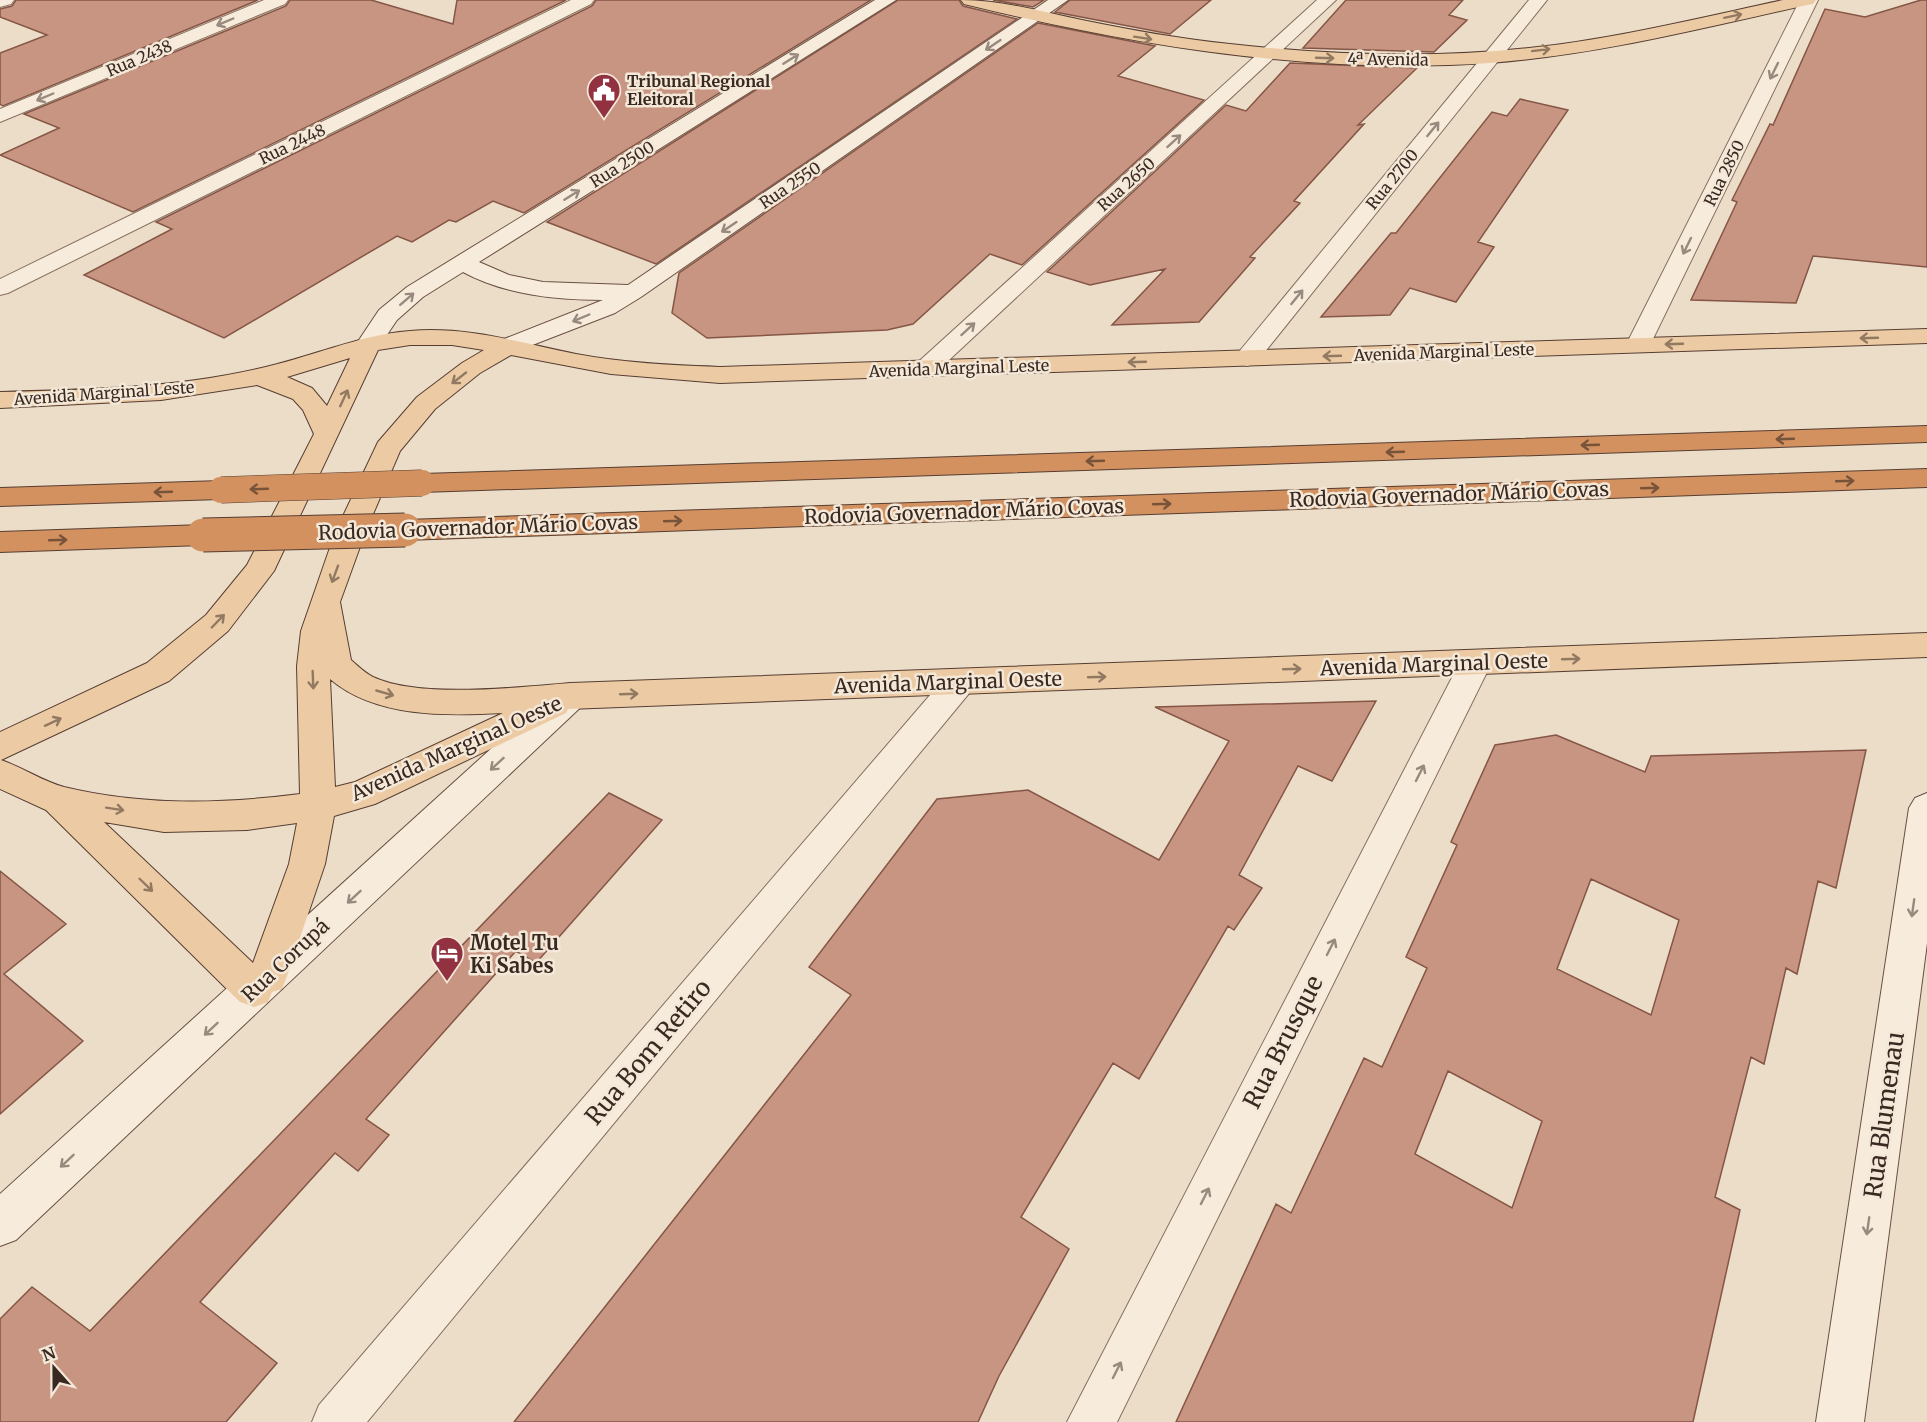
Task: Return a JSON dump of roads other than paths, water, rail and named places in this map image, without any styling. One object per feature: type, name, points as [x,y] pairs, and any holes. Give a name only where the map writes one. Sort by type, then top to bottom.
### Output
[{"type":"highway","points":[[0,497],[1927,434]]},
{"type":"highway","name":"Rodovia Governador Mário Covas","points":[[0,542],[1927,478]]},
{"type":"main road","name":"4ª Avenida","points":[[970,0],[1138,38],[1267,55],[1372,60],[1492,57],[1625,38],[1808,0]]},
{"type":"main road","name":"Avenida Marginal Leste","points":[[0,400],[134,394],[258,377],[369,343],[412,338],[451,338],[508,346],[578,362],[648,371],[720,375],[1927,336]]},
{"type":"main road","points":[[0,747],[158,672],[218,623],[259,571],[369,343]]},
{"type":"main road","points":[[58,800],[261,982],[307,864],[318,807],[313,666],[317,631],[350,533],[388,448],[426,403],[471,368],[508,346]]},
{"type":"main road","points":[[258,377],[276,382],[309,397],[319,410],[327,434]]},
{"type":"main road","points":[[325,602],[336,666],[363,687],[395,696],[437,700],[502,701],[571,696]]},
{"type":"main road","name":"Avenida Marginal Oeste","points":[[0,774],[58,800],[164,817],[247,815],[318,807],[363,794],[571,696],[1927,645]]},
{"type":"street","points":[[0,2],[5,0]]},
{"type":"street","name":"Rua 2438","points":[[0,116],[279,0]]},
{"type":"street","name":"Rua 2448","points":[[0,288],[585,0]]},
{"type":"street","name":"Rua 2500","points":[[369,343],[388,315],[415,292],[887,0]]},
{"type":"street","name":"Rua 2550","points":[[508,346],[606,308],[633,292],[1059,0]]},
{"type":"street","name":"Rua 2650","points":[[925,369],[1327,0]]},
{"type":"street","name":"Rua 2700","points":[[1247,358],[1538,0]]},
{"type":"street","name":"Rua 2850","points":[[1638,345],[1808,0]]},
{"type":"street","points":[[462,263],[506,283],[547,290],[596,293],[633,292]]},
{"type":"street","name":"Rua Brusque","points":[[1091,1422],[1476,662]]},
{"type":"street","name":"Rua Bom Retiro","points":[[336,1422],[960,682]]},
{"type":"street","name":"Rua Corupá","points":[[0,1224],[571,696]]},
{"type":"street","name":"Rua Blumenau","points":[[1840,1422],[1927,808]]},
{"type":"place","name":"Tribunal Regional Eleitoral","points":[[604,119]]},
{"type":"place","name":"Motel Tu Ki Sabes","points":[[447,982]]}]
